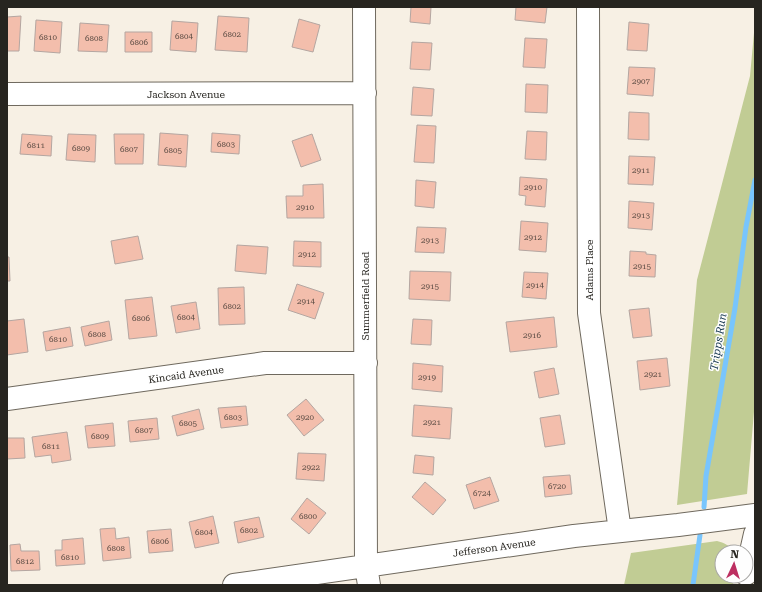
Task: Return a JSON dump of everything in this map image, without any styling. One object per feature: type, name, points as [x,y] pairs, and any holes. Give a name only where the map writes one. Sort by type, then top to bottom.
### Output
[{"type":"street","name":"Summerfield Road","points":[[364,7],[367,576]]},
{"type":"street","name":"Adams Place","points":[[588,7],[589,313],[620,531]]},
{"type":"street","name":"Jackson Avenue","points":[[7,94],[365,93]]},
{"type":"street","name":"Kincaid Avenue","points":[[7,399],[265,363],[366,363]]},
{"type":"street","name":"Jefferson Avenue","points":[[234,585],[367,576],[574,536],[755,515]]},
{"type":"street","points":[[753,544],[755,534]]},
{"type":"green space","points":[[755,22],[755,400],[747,494],[677,505],[697,280],[750,76]]},
{"type":"green space","points":[[717,541],[724,544],[714,544],[714,584],[733,585],[624,585],[631,553]]},
{"type":"building","points":[[411,7],[431,7],[430,24],[410,22]]},
{"type":"building","points":[[516,7],[547,7],[545,23],[515,20]]},
{"type":"building","points":[[21,16],[19,51],[7,51],[7,17]]},
{"type":"building","points":[[218,16],[249,18],[247,52],[215,50]]},
{"type":"building","points":[[299,19],[320,25],[313,52],[292,47]]},
{"type":"building","points":[[36,20],[62,22],[60,53],[34,51]]},
{"type":"building","points":[[172,21],[198,23],[196,52],[170,50]]},
{"type":"building","points":[[629,22],[649,24],[647,51],[627,50]]},
{"type":"building","points":[[80,23],[109,25],[107,52],[78,51]]},
{"type":"building","points":[[125,32],[152,32],[152,52],[125,52]]},
{"type":"building","points":[[525,38],[547,39],[545,68],[523,67]]},
{"type":"building","points":[[412,42],[432,43],[430,70],[410,69]]},
{"type":"building","points":[[629,67],[655,68],[653,96],[627,94]]},
{"type":"building","points":[[526,84],[548,85],[547,113],[525,112]]},
{"type":"building","points":[[413,87],[434,89],[432,116],[411,115]]},
{"type":"building","points":[[629,112],[649,113],[649,140],[628,139]]},
{"type":"building","points":[[417,125],[436,126],[434,163],[414,162]]},
{"type":"building","points":[[527,131],[547,132],[546,160],[525,159]]},
{"type":"building","points":[[160,133],[188,135],[186,167],[158,165]]},
{"type":"building","points":[[212,133],[240,135],[239,154],[211,152]]},
{"type":"building","points":[[22,134],[52,136],[51,156],[20,154]]},
{"type":"building","points":[[68,134],[96,135],[95,162],[66,160]]},
{"type":"building","points":[[114,134],[144,134],[143,164],[115,164]]},
{"type":"building","points":[[312,134],[321,160],[301,167],[292,141]]},
{"type":"building","points":[[629,156],[655,157],[653,185],[628,184]]},
{"type":"building","points":[[520,177],[547,179],[545,207],[525,205],[526,196],[519,195]]},
{"type":"building","points":[[416,180],[436,182],[434,208],[415,206]]},
{"type":"building","points":[[323,184],[324,218],[287,218],[286,196],[303,196],[303,185]]},
{"type":"building","points":[[629,201],[654,203],[652,230],[628,228]]},
{"type":"building","points":[[521,221],[548,223],[546,252],[519,250]]},
{"type":"building","points":[[417,227],[446,228],[444,253],[415,252]]},
{"type":"building","points":[[138,236],[143,259],[115,264],[111,241]]},
{"type":"building","points":[[294,241],[321,242],[321,267],[293,266]]},
{"type":"building","points":[[237,245],[268,247],[266,274],[235,271]]},
{"type":"building","points":[[630,251],[646,252],[646,254],[656,255],[655,277],[629,276]]},
{"type":"building","points":[[7,257],[9,257],[10,281],[7,281]]},
{"type":"building","points":[[410,271],[451,272],[450,301],[409,299]]},
{"type":"building","points":[[524,272],[548,273],[546,299],[522,297]]},
{"type":"building","points":[[297,284],[324,293],[315,319],[288,310]]},
{"type":"building","points":[[244,287],[245,324],[219,325],[218,288]]},
{"type":"building","points":[[152,297],[157,336],[129,339],[125,300]]},
{"type":"building","points":[[196,302],[200,329],[176,333],[171,306]]},
{"type":"building","points":[[649,308],[652,336],[633,338],[629,310]]},
{"type":"building","points":[[554,317],[557,347],[510,352],[506,322]]},
{"type":"building","points":[[24,319],[28,352],[7,355],[7,321]]},
{"type":"building","points":[[413,319],[432,320],[431,345],[411,344]]},
{"type":"building","points":[[109,321],[112,340],[85,346],[81,327]]},
{"type":"building","points":[[70,327],[73,346],[46,351],[43,332]]},
{"type":"building","points":[[667,358],[670,386],[640,390],[637,361]]},
{"type":"building","points":[[413,363],[443,366],[442,392],[412,389]]},
{"type":"building","points":[[554,368],[559,394],[539,398],[534,372]]},
{"type":"building","points":[[306,399],[324,420],[304,436],[287,415]]},
{"type":"building","points":[[414,405],[452,408],[450,439],[412,436]]},
{"type":"building","points":[[246,406],[248,425],[221,428],[218,408]]},
{"type":"building","points":[[199,409],[204,429],[177,436],[172,416]]},
{"type":"building","points":[[560,415],[565,444],[545,447],[540,418]]},
{"type":"building","points":[[157,418],[159,439],[130,442],[128,421]]},
{"type":"building","points":[[113,423],[115,446],[88,448],[85,426]]},
{"type":"building","points":[[67,432],[71,460],[52,463],[51,455],[35,457],[32,437]]},
{"type":"building","points":[[7,438],[24,438],[25,458],[7,459]]},
{"type":"building","points":[[298,453],[326,454],[324,481],[296,479]]},
{"type":"building","points":[[415,455],[434,457],[433,475],[413,473]]},
{"type":"building","points":[[570,475],[572,494],[545,497],[543,477]]},
{"type":"building","points":[[490,477],[499,501],[474,509],[466,485]]},
{"type":"building","points":[[425,482],[446,500],[433,515],[412,497]]},
{"type":"building","points":[[307,498],[326,513],[309,534],[291,519]]},
{"type":"building","points":[[213,516],[219,543],[195,548],[189,522]]},
{"type":"building","points":[[259,517],[264,537],[238,543],[234,522]]},
{"type":"building","points":[[115,528],[116,539],[129,537],[131,558],[103,561],[100,529]]},
{"type":"building","points":[[171,529],[173,551],[149,553],[147,531]]},
{"type":"building","points":[[83,538],[85,564],[56,566],[55,550],[62,550],[62,540]]},
{"type":"building","points":[[20,544],[21,551],[39,551],[40,570],[11,571],[10,545]]},
{"type":"waterway","name":"Tripps Run","points":[[704,507],[706,476],[735,308],[746,227],[755,180]]},
{"type":"waterway","name":"Tripps Run","points":[[693,585],[700,535]]}]
